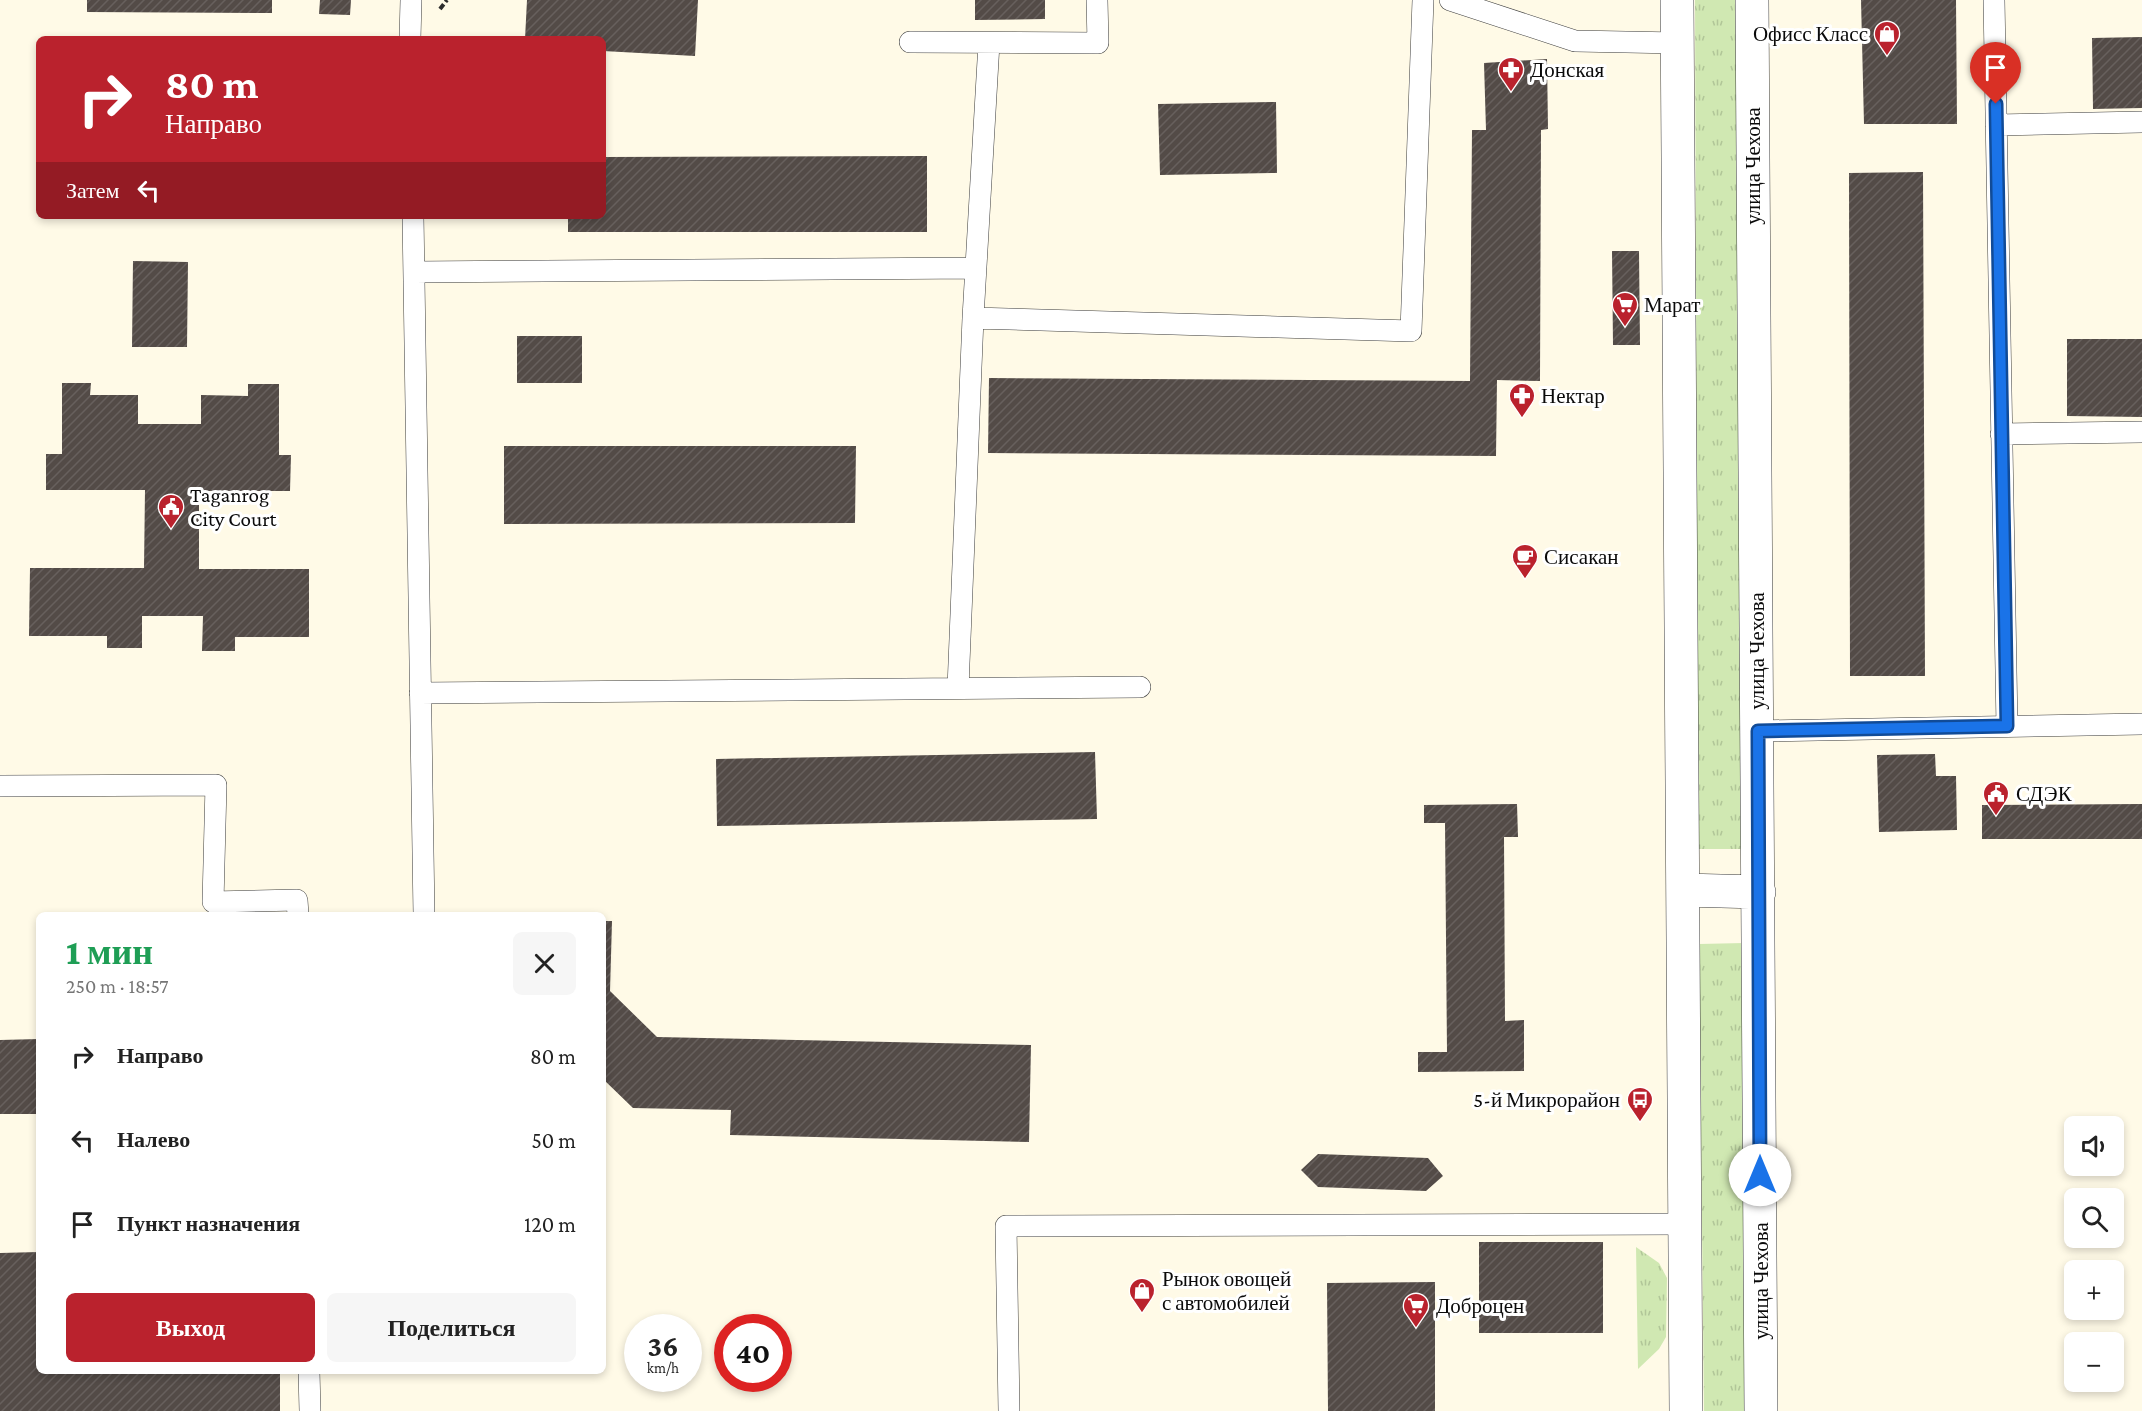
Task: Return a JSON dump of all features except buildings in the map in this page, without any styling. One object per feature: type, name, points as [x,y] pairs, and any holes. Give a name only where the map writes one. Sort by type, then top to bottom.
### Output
[{"type":"street","points":[[1677,0],[1686,1411]]},
{"type":"street","name":"улица Чехова","points":[[1752,0],[1761,1411]]},
{"type":"street","points":[[1683,890],[1759,892]]},
{"type":"lane","points":[[410,36],[411,0]]},
{"type":"lane","points":[[910,42],[1098,43],[1097,0]]},
{"type":"lane","points":[[973,318],[1411,332],[1424,0]]},
{"type":"lane","points":[[1450,0],[1575,41],[1677,43]]},
{"type":"lane","points":[[1994,0],[2007,726]]},
{"type":"lane","points":[[958,688],[973,318],[989,43]]},
{"type":"lane","points":[[1996,125],[2142,122]]},
{"type":"lane","points":[[413,219],[424,912]]},
{"type":"lane","points":[[414,272],[976,268]]},
{"type":"lane","points":[[2001,434],[2142,432]]},
{"type":"lane","points":[[420,693],[1140,687]]},
{"type":"lane","points":[[1758,731],[2142,724]]},
{"type":"lane","points":[[0,786],[216,785],[213,902],[297,900],[298,912]]},
{"type":"lane","points":[[1009,1411],[1006,1226],[1685,1224]]},
{"type":"lane","points":[[309,1374],[310,1411]]},
{"type":"green space","points":[[1695,0],[1738,0],[1742,849],[1698,849]]},
{"type":"green space","points":[[1744,943],[1748,1411],[1704,1411],[1699,944]]},
{"type":"green space","points":[[1636,1247],[1659,1263],[1667,1278],[1666,1337],[1659,1349],[1638,1369]]},
{"type":"place","name":"Офисс Класс","points":[[1887,57]]},
{"type":"place","name":"Донская","points":[[1511,93]]},
{"type":"place","name":"Марат","points":[[1625,328]]},
{"type":"place","name":"Нектар","points":[[1522,419]]},
{"type":"place","name":"Taganrog City Court","points":[[171,530]]},
{"type":"place","name":"Сисакан","points":[[1525,580]]},
{"type":"place","name":"СДЭК","points":[[1996,817]]},
{"type":"place","name":"5-й Микрорайон","points":[[1640,1123]]},
{"type":"place","name":"Рынок овощей с автомобилей","points":[[1142,1314]]},
{"type":"place","name":"Доброцен","points":[[1416,1329]]},
{"type":"route","points":[[1760,1175],[1758,731],[2007,726],[1996,104]]}]
